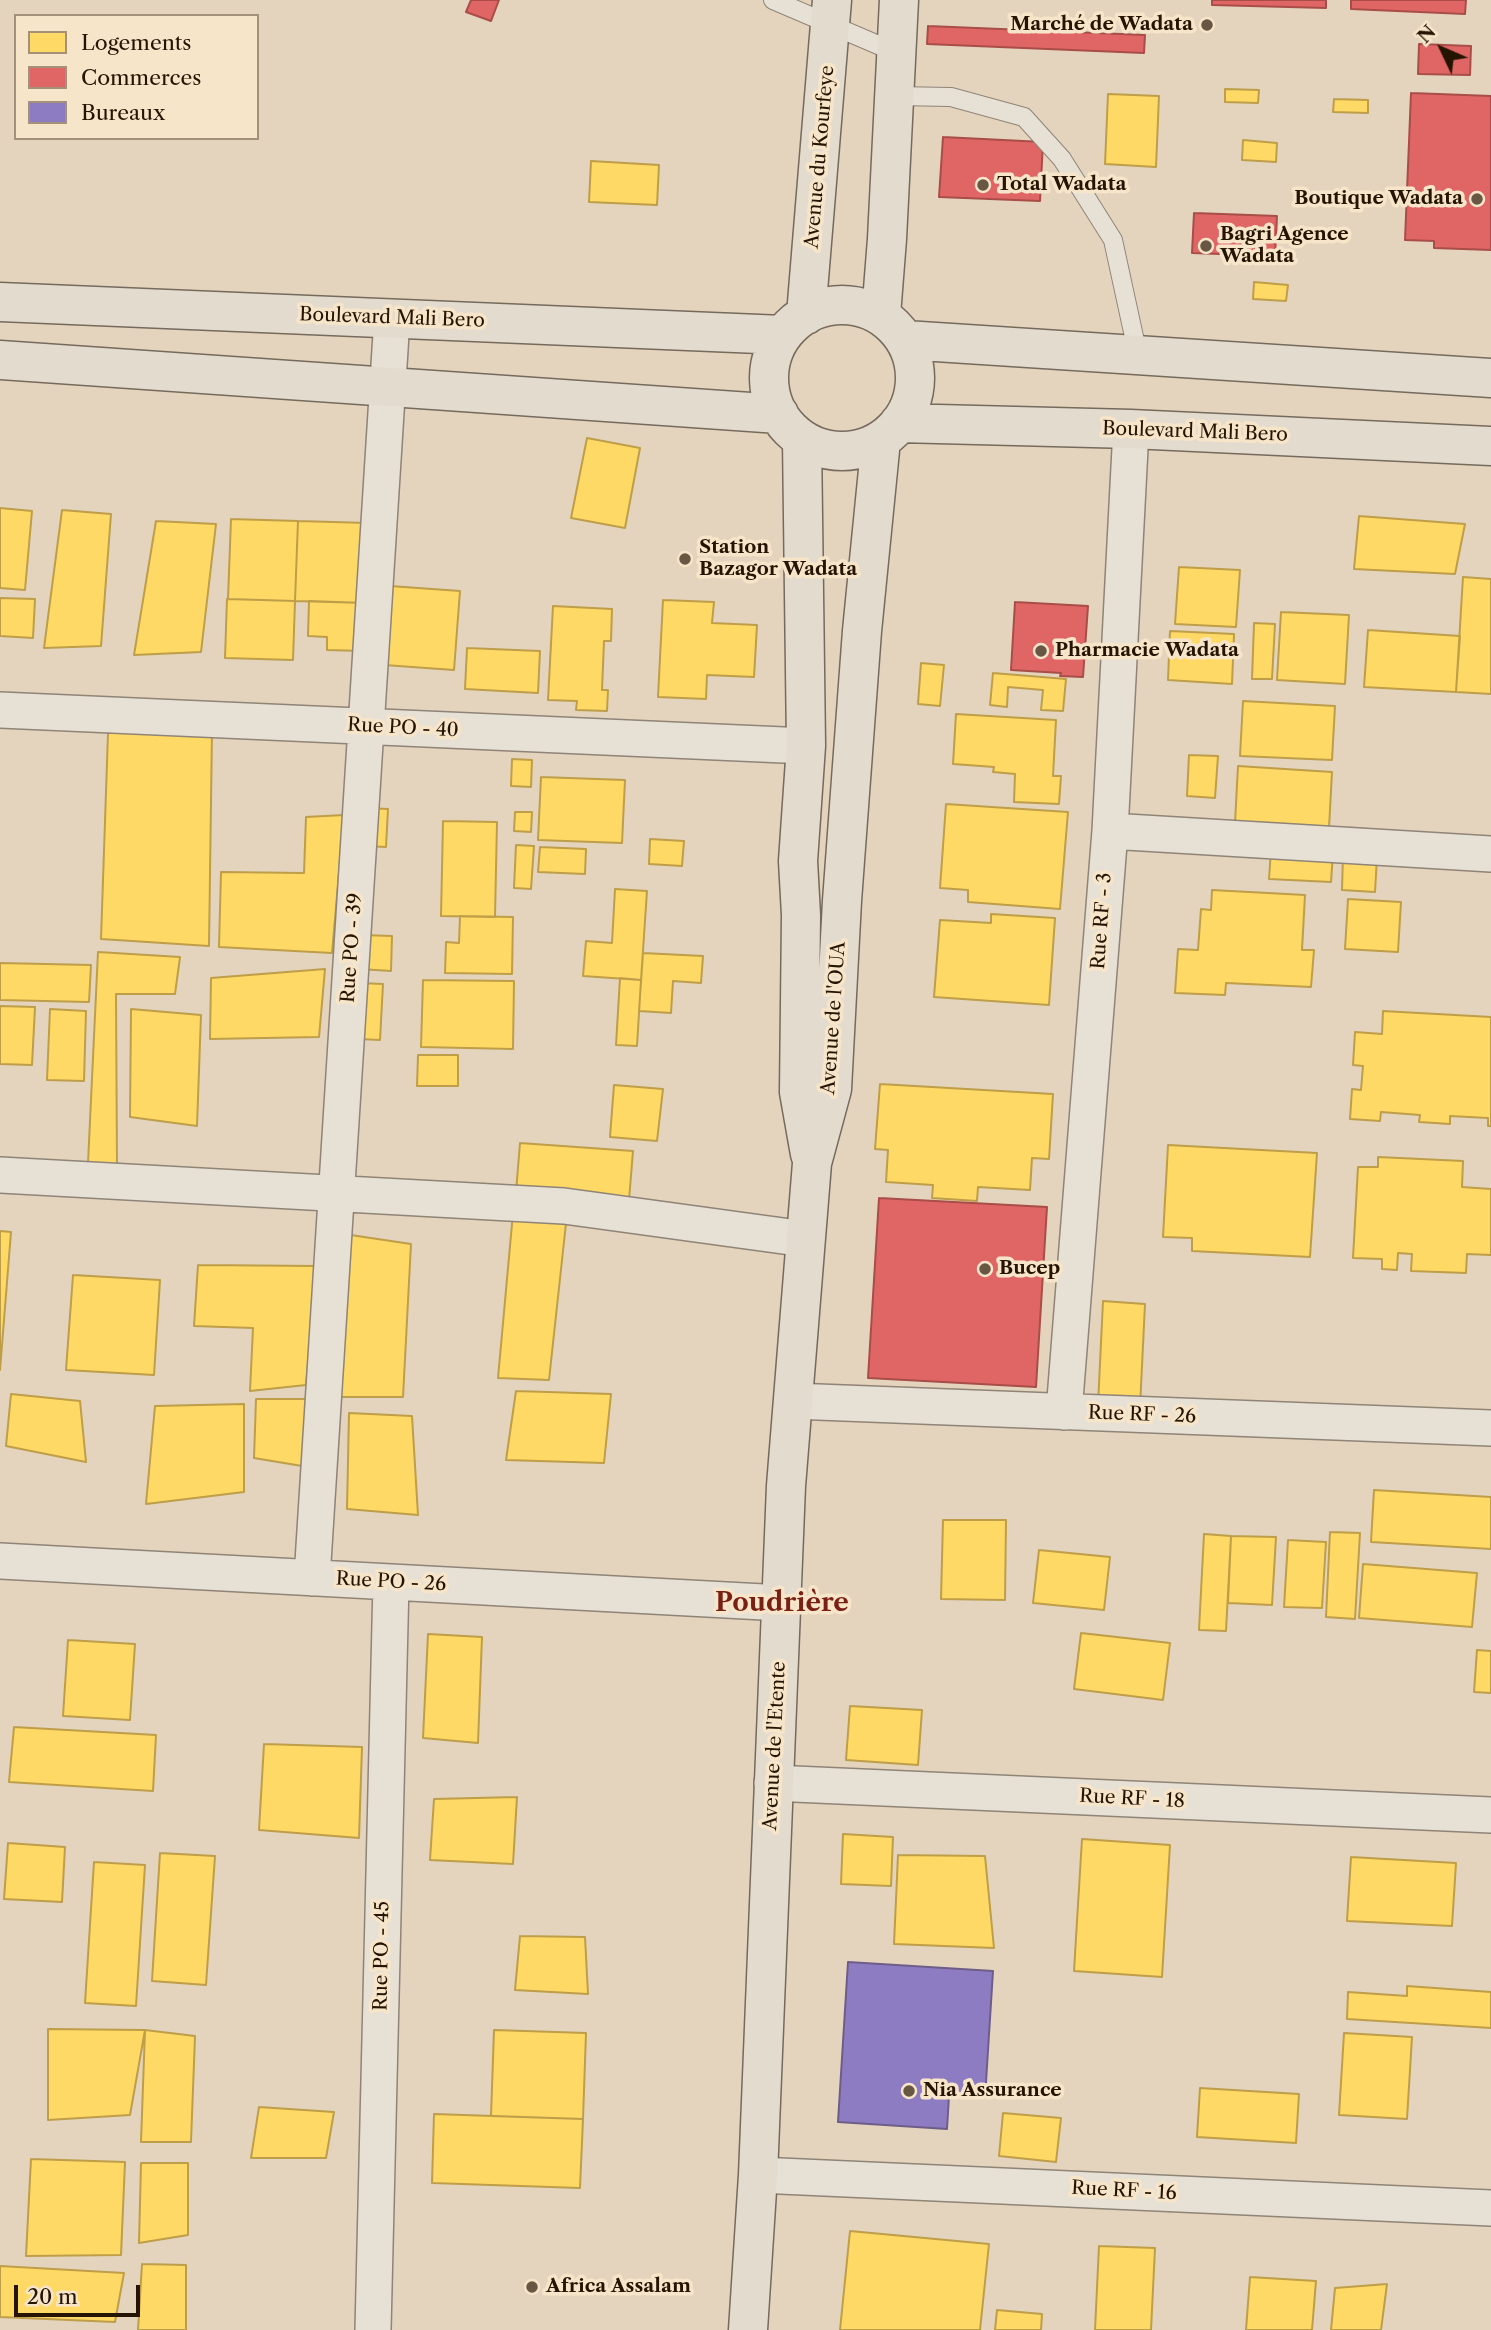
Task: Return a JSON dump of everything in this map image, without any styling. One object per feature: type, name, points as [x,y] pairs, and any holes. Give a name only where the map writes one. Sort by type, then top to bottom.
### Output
[{"type":"main road","points":[[893,328],[895,96],[899,0]]},
{"type":"main road","name":"Avenue du Kourfeye","points":[[795,325],[832,12]]},
{"type":"main road","name":"Boulevard Mali Bero","points":[[0,302],[392,318],[795,325]]},
{"type":"main road","points":[[833,306],[848,306],[862,307],[893,328],[913,359],[915,375],[914,393],[908,409],[890,432],[866,447],[833,451],[817,447],[790,427],[772,399],[770,366],[775,350],[795,325],[833,306]]},
{"type":"main road","points":[[893,328],[1138,355],[1491,378]]},
{"type":"main road","points":[[0,360],[387,388],[790,427]]},
{"type":"main road","name":"Avenue de l'OUA","points":[[790,427],[806,746],[798,861],[801,915],[799,1092],[811,1163]]},
{"type":"main road","name":"Boulevard Mali Bero","points":[[890,432],[1131,429],[1491,446]]},
{"type":"main road","name":"Avenue de l'OUA","points":[[811,1163],[832,1089],[862,631],[890,432]]},
{"type":"main road","name":"Avenue de l'Etente","points":[[748,2330],[758,2175],[772,1783],[792,1401],[802,1307],[811,1163]]},
{"type":"street","name":"Rue PO - 39","points":[[312,1578],[392,318]]},
{"type":"street","name":"Rue RF - 3","points":[[1064,1412],[1110,831],[1131,429]]},
{"type":"street","name":"Rue PO - 40","points":[[0,710],[806,746]]},
{"type":"street","points":[[1110,831],[1491,854]]},
{"type":"street","points":[[0,1175],[564,1206],[805,1239]]},
{"type":"street","name":"Rue RF - 26","points":[[792,1401],[1491,1428]]},
{"type":"street","name":"Rue PO - 26","points":[[0,1561],[782,1603]]},
{"type":"street","name":"Rue PO - 45","points":[[373,2330],[391,1582]]},
{"type":"street","name":"Rue RF - 18","points":[[772,1783],[1491,1815]]},
{"type":"street","name":"Rue RF - 16","points":[[758,2175],[1491,2208]]},
{"type":"lane","points":[[773,0],[832,12],[897,53]]},
{"type":"lane","points":[[895,96],[951,97],[1024,117],[1062,159],[1113,240],[1138,355]]},
{"type":"building: Logements","points":[[1225,89],[1259,90],[1258,103],[1225,102]]},
{"type":"building: Logements","points":[[1108,94],[1159,96],[1156,167],[1105,164]]},
{"type":"building: Logements","points":[[1334,99],[1368,100],[1368,113],[1333,112]]},
{"type":"building: Logements","points":[[1243,140],[1277,143],[1276,162],[1242,160]]},
{"type":"building: Logements","points":[[591,161],[659,165],[657,205],[589,202]]},
{"type":"building: Logements","points":[[1254,282],[1288,285],[1286,301],[1253,299]]},
{"type":"building: Logements","points":[[587,438],[640,448],[625,528],[571,518]]},
{"type":"building: Logements","points":[[0,508],[32,511],[25,590],[0,588]]},
{"type":"building: Logements","points":[[62,510],[111,514],[101,646],[44,648]]},
{"type":"building: Logements","points":[[1359,516],[1465,524],[1455,574],[1354,569]]},
{"type":"building: Logements","points":[[231,519],[298,521],[295,601],[228,599]]},
{"type":"building: Logements","points":[[156,521],[216,524],[201,652],[134,655]]},
{"type":"building: Logements","points":[[298,521],[368,523],[366,603],[295,601]]},
{"type":"building: Logements","points":[[1179,567],[1240,570],[1236,627],[1175,624]]},
{"type":"building: Logements","points":[[1463,577],[1491,579],[1491,694],[1456,692]]},
{"type":"building: Logements","points":[[390,586],[460,591],[454,670],[384,665]]},
{"type":"building: Logements","points":[[0,598],[35,599],[33,638],[0,636]]},
{"type":"building: Logements","points":[[227,599],[295,601],[293,660],[225,658]]},
{"type":"building: Logements","points":[[663,600],[714,602],[712,623],[757,625],[754,677],[707,675],[706,699],[658,697]]},
{"type":"building: Logements","points":[[309,601],[366,603],[364,651],[327,650],[327,637],[308,636]]},
{"type":"building: Logements","points":[[553,606],[612,609],[611,641],[604,641],[602,690],[608,690],[607,711],[576,710],[577,701],[548,700]]},
{"type":"building: Logements","points":[[1281,612],[1349,615],[1345,684],[1277,680]]},
{"type":"building: Logements","points":[[1254,623],[1275,624],[1272,679],[1252,679]]},
{"type":"building: Logements","points":[[1368,630],[1460,636],[1456,692],[1364,687]]},
{"type":"building: Logements","points":[[1170,631],[1234,634],[1232,684],[1168,680]]},
{"type":"building: Logements","points":[[467,648],[540,651],[538,693],[465,689]]},
{"type":"building: Logements","points":[[921,663],[944,665],[940,706],[918,704]]},
{"type":"building: Logements","points":[[993,673],[1066,679],[1063,711],[1041,710],[1043,690],[1008,687],[1007,707],[990,705]]},
{"type":"building: Logements","points":[[1243,701],[1335,706],[1332,760],[1240,756]]},
{"type":"building: Logements","points":[[956,714],[1056,720],[1053,776],[1061,776],[1059,804],[1014,802],[1015,774],[993,772],[994,767],[953,764]]},
{"type":"building: Logements","points":[[212,730],[209,946],[101,939],[108,733]]},
{"type":"building: Logements","points":[[1189,755],[1218,756],[1215,798],[1187,796]]},
{"type":"building: Logements","points":[[512,759],[532,760],[531,787],[511,786]]},
{"type":"building: Logements","points":[[1238,766],[1332,772],[1329,828],[1235,823]]},
{"type":"building: Logements","points":[[541,777],[625,780],[622,843],[538,840]]},
{"type":"building: Logements","points":[[946,804],[1068,812],[1060,909],[968,902],[968,890],[940,888]]},
{"type":"building: Logements","points":[[368,808],[388,809],[386,847],[365,846]]},
{"type":"building: Logements","points":[[515,812],[532,812],[531,832],[514,831]]},
{"type":"building: Logements","points":[[344,815],[332,953],[219,947],[221,872],[304,873],[306,817]]},
{"type":"building: Logements","points":[[443,821],[497,822],[495,917],[441,916]]},
{"type":"building: Logements","points":[[650,839],[684,841],[682,866],[649,864]]},
{"type":"building: Logements","points":[[516,845],[534,846],[531,889],[514,888]]},
{"type":"building: Logements","points":[[540,847],[586,849],[585,874],[538,872]]},
{"type":"building: Logements","points":[[1271,850],[1333,853],[1331,882],[1269,879]]},
{"type":"building: Logements","points":[[1343,855],[1377,857],[1375,892],[1342,890]]},
{"type":"building: Logements","points":[[615,889],[647,891],[641,980],[583,976],[586,941],[612,943]]},
{"type":"building: Logements","points":[[1212,890],[1305,895],[1302,950],[1314,950],[1311,987],[1226,983],[1225,995],[1175,993],[1178,949],[1198,950],[1201,909],[1211,910]]},
{"type":"building: Logements","points":[[1348,899],[1401,902],[1398,952],[1345,949]]},
{"type":"building: Logements","points":[[991,914],[1055,918],[1049,1005],[934,997],[940,920],[991,923]]},
{"type":"building: Logements","points":[[460,916],[513,917],[512,974],[445,973],[446,942],[459,943]]},
{"type":"building: Logements","points":[[362,935],[392,936],[391,971],[360,969]]},
{"type":"building: Logements","points":[[98,952],[180,957],[175,994],[116,994],[117,1166],[88,1163]]},
{"type":"building: Logements","points":[[643,953],[703,956],[701,983],[673,981],[671,1013],[639,1011]]},
{"type":"building: Logements","points":[[0,963],[91,965],[89,1002],[0,1000]]},
{"type":"building: Logements","points":[[325,969],[319,1037],[210,1039],[211,978]]},
{"type":"building: Logements","points":[[620,978],[641,980],[637,1046],[616,1045]]},
{"type":"building: Logements","points":[[423,980],[514,981],[513,1049],[421,1047]]},
{"type":"building: Logements","points":[[361,983],[383,984],[380,1040],[359,1039]]},
{"type":"building: Logements","points":[[0,1006],[35,1007],[32,1065],[0,1064]]},
{"type":"building: Logements","points":[[50,1009],[86,1011],[84,1081],[47,1080]]},
{"type":"building: Logements","points":[[131,1009],[201,1015],[197,1126],[130,1117]]},
{"type":"building: Logements","points":[[1383,1011],[1491,1017],[1491,1126],[1488,1126],[1488,1118],[1450,1116],[1450,1124],[1419,1122],[1420,1115],[1381,1112],[1380,1121],[1350,1119],[1352,1089],[1361,1090],[1363,1066],[1353,1065],[1355,1032],[1382,1034]]},
{"type":"building: Logements","points":[[418,1055],[458,1055],[458,1086],[417,1086]]},
{"type":"building: Logements","points":[[880,1084],[1053,1094],[1049,1159],[1032,1158],[1030,1190],[978,1187],[977,1201],[932,1198],[933,1185],[886,1182],[888,1150],[875,1149]]},
{"type":"building: Logements","points":[[614,1085],[663,1089],[657,1141],[610,1137]]},
{"type":"building: Logements","points":[[520,1143],[633,1151],[629,1200],[516,1192]]},
{"type":"building: Logements","points":[[1168,1145],[1317,1153],[1310,1257],[1192,1251],[1192,1238],[1163,1237]]},
{"type":"building: Logements","points":[[1378,1157],[1463,1161],[1462,1187],[1491,1189],[1491,1255],[1467,1254],[1466,1273],[1411,1271],[1412,1254],[1398,1253],[1397,1270],[1382,1269],[1382,1259],[1353,1258],[1358,1167],[1378,1167]]},
{"type":"building: Logements","points":[[513,1213],[567,1214],[549,1380],[498,1378]]},
{"type":"building: Logements","points":[[0,1231],[11,1232],[0,1370]]},
{"type":"building: Logements","points":[[344,1234],[411,1244],[403,1397],[332,1397]]},
{"type":"building: Logements","points":[[198,1265],[317,1266],[306,1385],[250,1391],[253,1328],[194,1326]]},
{"type":"building: Logements","points":[[73,1275],[160,1280],[154,1375],[66,1370]]},
{"type":"building: Logements","points":[[1103,1301],[1145,1304],[1140,1407],[1098,1405]]},
{"type":"building: Logements","points":[[516,1391],[611,1394],[604,1463],[506,1460]]},
{"type":"building: Logements","points":[[11,1394],[80,1401],[86,1462],[6,1446]]},
{"type":"building: Logements","points":[[256,1399],[317,1399],[308,1467],[254,1458]]},
{"type":"building: Logements","points":[[244,1404],[244,1492],[146,1504],[155,1406]]},
{"type":"building: Logements","points":[[349,1413],[412,1416],[418,1515],[347,1509]]},
{"type":"building: Logements","points":[[1374,1490],[1491,1497],[1491,1549],[1371,1542]]},
{"type":"building: Logements","points":[[943,1520],[1006,1520],[1005,1600],[941,1599]]},
{"type":"building: Logements","points":[[1330,1532],[1360,1533],[1355,1619],[1326,1617]]},
{"type":"building: Logements","points":[[1204,1534],[1231,1536],[1226,1631],[1199,1630]]},
{"type":"building: Logements","points":[[1231,1536],[1276,1537],[1272,1605],[1228,1603]]},
{"type":"building: Logements","points":[[1288,1540],[1326,1542],[1322,1608],[1284,1607]]},
{"type":"building: Logements","points":[[1039,1550],[1110,1557],[1104,1610],[1033,1603]]},
{"type":"building: Logements","points":[[1363,1564],[1477,1573],[1472,1627],[1359,1618]]},
{"type":"building: Logements","points":[[1081,1633],[1170,1643],[1163,1700],[1074,1689]]},
{"type":"building: Logements","points":[[428,1634],[482,1637],[478,1743],[423,1738]]},
{"type":"building: Logements","points":[[68,1640],[135,1644],[130,1720],[63,1716]]},
{"type":"building: Logements","points":[[1477,1650],[1491,1651],[1491,1693],[1474,1692]]},
{"type":"building: Logements","points":[[850,1706],[922,1710],[918,1765],[846,1760]]},
{"type":"building: Logements","points":[[14,1727],[156,1735],[153,1791],[9,1782]]},
{"type":"building: Logements","points":[[264,1744],[362,1747],[359,1838],[259,1830]]},
{"type":"building: Logements","points":[[517,1797],[513,1864],[430,1860],[434,1799]]},
{"type":"building: Logements","points":[[843,1834],[893,1837],[891,1886],[841,1884]]},
{"type":"building: Logements","points":[[1082,1839],[1170,1845],[1162,1977],[1074,1971]]},
{"type":"building: Logements","points":[[8,1843],[65,1847],[62,1902],[4,1899]]},
{"type":"building: Logements","points":[[160,1853],[215,1856],[206,1985],[152,1981]]},
{"type":"building: Logements","points":[[898,1855],[985,1856],[994,1948],[894,1944]]},
{"type":"building: Logements","points":[[1351,1857],[1456,1863],[1452,1926],[1347,1921]]},
{"type":"building: Logements","points":[[94,1862],[145,1865],[136,2006],[85,2003]]},
{"type":"building: Logements","points":[[520,1936],[585,1937],[588,1994],[515,1990]]},
{"type":"building: Logements","points":[[1407,1986],[1491,1992],[1491,2028],[1347,2019],[1348,1992],[1407,1996]]},
{"type":"building: Logements","points":[[48,2029],[145,2030],[130,2115],[48,2120]]},
{"type":"building: Logements","points":[[145,2030],[195,2036],[191,2142],[141,2142]]},
{"type":"building: Logements","points":[[494,2030],[586,2033],[583,2119],[491,2116]]},
{"type":"building: Logements","points":[[1344,2033],[1412,2037],[1407,2119],[1339,2115]]},
{"type":"building: Logements","points":[[1200,2088],[1299,2094],[1296,2143],[1197,2137]]},
{"type":"building: Logements","points":[[259,2107],[334,2112],[326,2158],[251,2158]]},
{"type":"building: Logements","points":[[1003,2113],[1061,2118],[1056,2162],[999,2156]]},
{"type":"building: Logements","points":[[434,2114],[583,2119],[580,2188],[432,2183]]},
{"type":"building: Logements","points":[[31,2159],[125,2162],[121,2255],[26,2256]]},
{"type":"building: Logements","points":[[141,2163],[188,2163],[188,2235],[139,2243]]},
{"type":"building: Logements","points":[[850,2231],[989,2244],[980,2330],[840,2330]]},
{"type":"building: Logements","points":[[1099,2246],[1155,2248],[1151,2330],[1095,2330]]},
{"type":"building: Logements","points":[[142,2264],[186,2265],[186,2330],[138,2330]]},
{"type":"building: Logements","points":[[0,2266],[124,2273],[115,2322],[0,2317]]},
{"type":"building: Logements","points":[[1250,2277],[1316,2281],[1312,2330],[1246,2330]]},
{"type":"building: Logements","points":[[1387,2284],[1381,2330],[1331,2330],[1335,2288]]},
{"type":"building: Logements","points":[[997,2310],[1042,2314],[1041,2330],[995,2330]]},
{"type":"building: Commerces","points":[[471,0],[499,0],[491,21],[466,12]]},
{"type":"building: Commerces","points":[[1212,0],[1326,0],[1326,8],[1212,5]]},
{"type":"building: Commerces","points":[[1351,0],[1466,0],[1465,14],[1351,9]]},
{"type":"building: Commerces","points":[[928,26],[1145,35],[1144,53],[927,44]]},
{"type":"building: Commerces","points":[[1419,44],[1471,46],[1470,75],[1418,74]]},
{"type":"building: Commerces","points":[[1411,93],[1491,96],[1491,250],[1434,248],[1434,241],[1405,240]]},
{"type":"building: Commerces","points":[[943,137],[1043,142],[1040,201],[939,197]]},
{"type":"building: Commerces","points":[[1194,213],[1277,216],[1275,256],[1192,253]]},
{"type":"building: Commerces","points":[[1015,602],[1088,606],[1083,677],[1011,670]]},
{"type":"building: Commerces","points":[[879,1198],[1047,1207],[1036,1387],[868,1378]]},
{"type":"building: Bureaux","points":[[848,1962],[993,1971],[985,2098],[949,2096],[947,2129],[838,2122]]},
{"type":"place","name":"Marché de Wadata","points":[[1207,25]]},
{"type":"place","name":"Total Wadata","points":[[983,185]]},
{"type":"place","name":"Boutique Wadata","points":[[1477,199]]},
{"type":"place","name":"Bagri Agence Wadata","points":[[1206,246]]},
{"type":"place","name":"Station Bazagor Wadata","points":[[685,559]]},
{"type":"place","name":"Pharmacie Wadata","points":[[1041,651]]},
{"type":"place","name":"Bucep","points":[[985,1269]]},
{"type":"place","name":"Nia Assurance","points":[[909,2091]]},
{"type":"place","name":"Africa Assalam","points":[[532,2287]]},
{"type":"district","name":"Poudrière","points":[[782,1603]]}]
